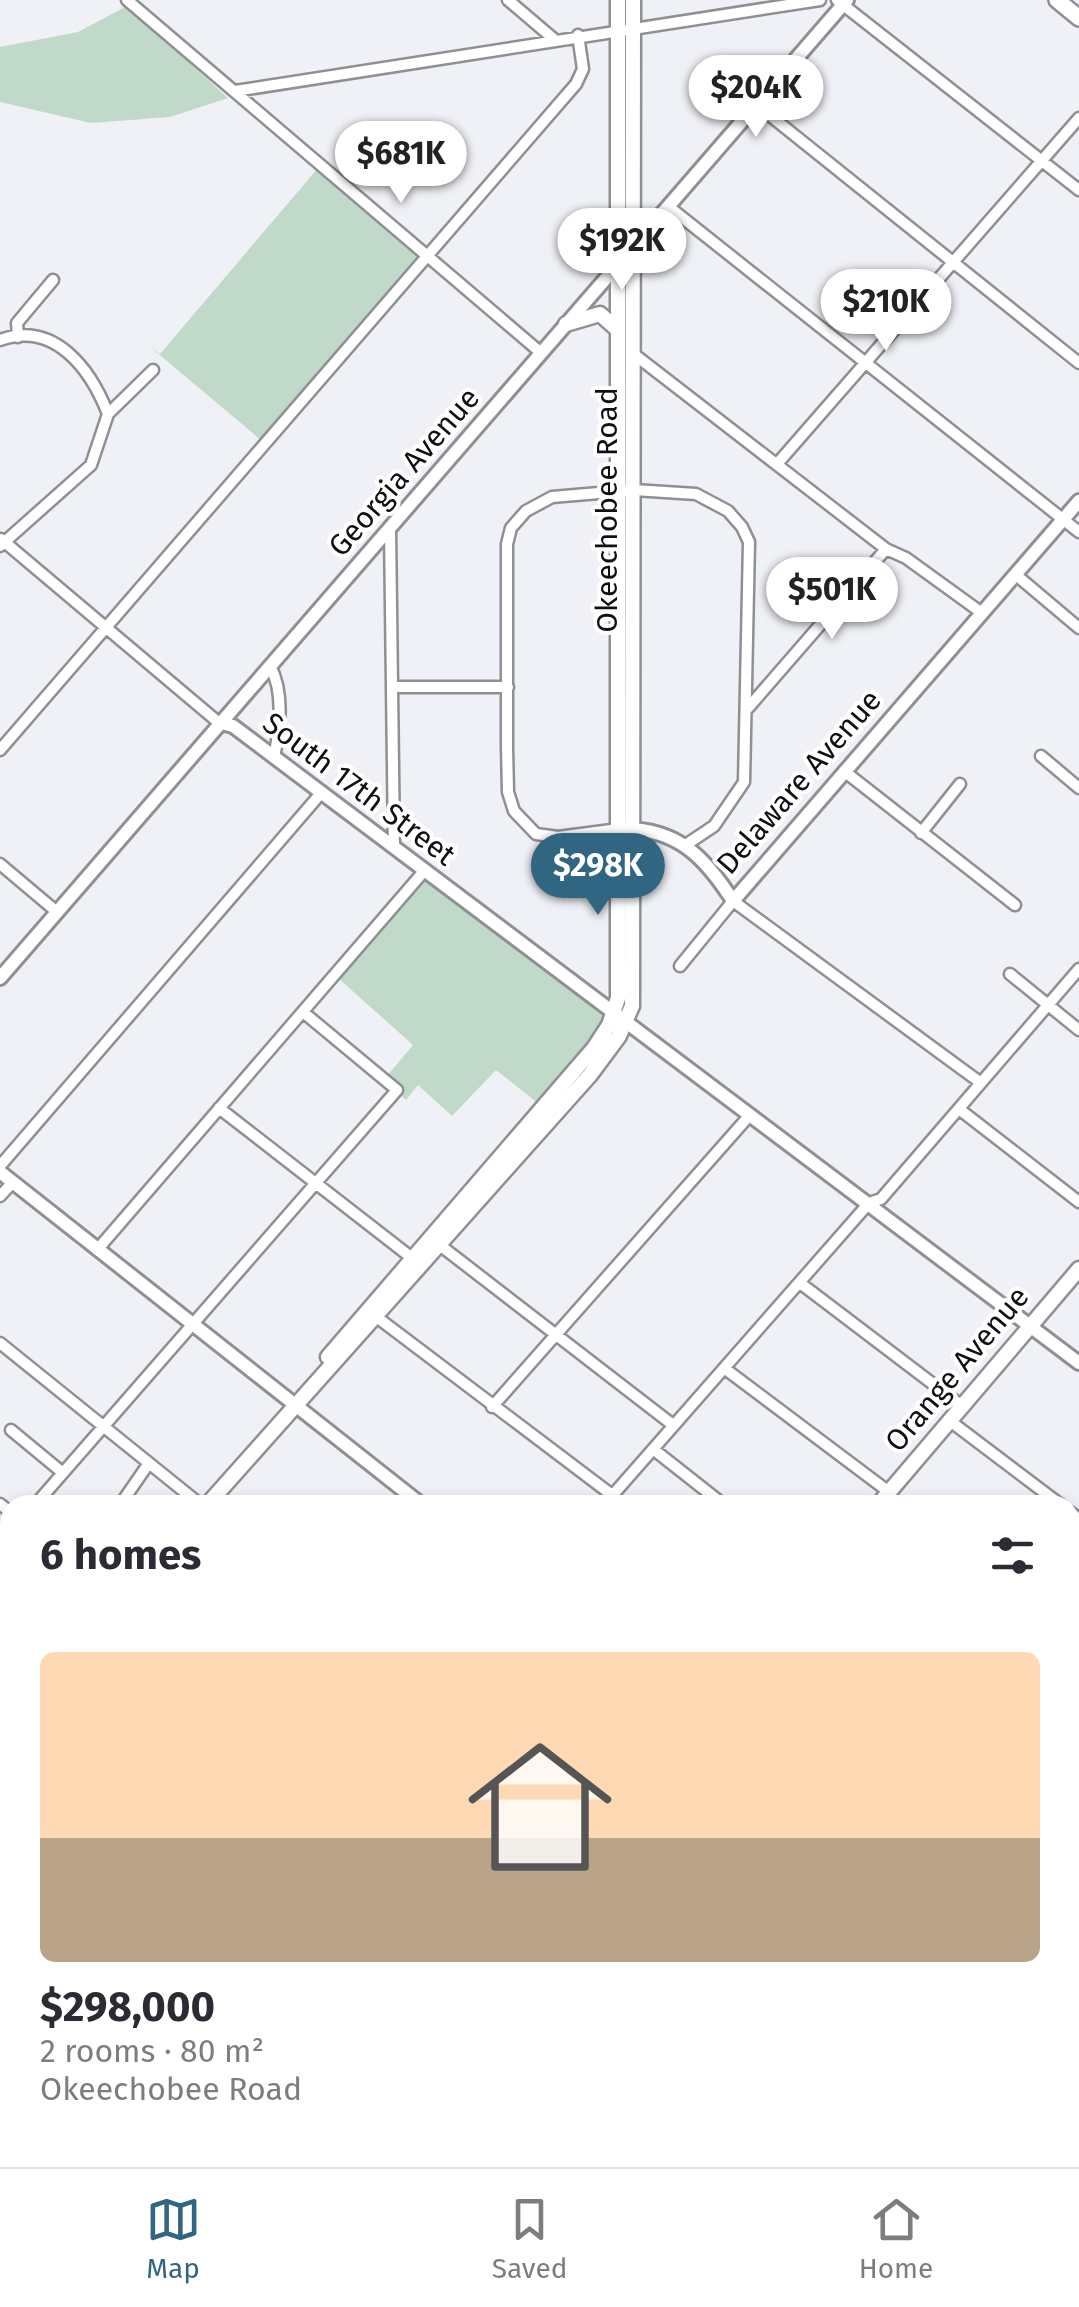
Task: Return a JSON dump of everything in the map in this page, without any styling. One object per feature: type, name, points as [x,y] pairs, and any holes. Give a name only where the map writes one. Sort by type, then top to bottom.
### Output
[{"type":"main road","name":"Okeechobee Road","points":[[618,0],[626,27],[635,355],[626,492]]},
{"type":"main road","name":"Okeechobee Road","points":[[621,1015],[635,970],[626,829],[626,492],[618,330],[626,27],[633,0]]},
{"type":"main road","points":[[1056,0],[1079,18]]},
{"type":"main road","points":[[632,213],[642,222],[665,211]]},
{"type":"main road","points":[[566,324],[600,314],[618,330]]},
{"type":"main road","points":[[213,1495],[319,1376],[333,1349],[441,1246],[606,1056],[621,1015]]},
{"type":"main road","points":[[372,1314],[412,1258],[621,1015]]},
{"type":"main road","name":"Orange Avenue","points":[[886,1495],[1079,1269]]},
{"type":"street","points":[[126,0],[540,352]]},
{"type":"street","points":[[508,0],[555,40]]},
{"type":"street","points":[[234,92],[626,27],[820,0]]},
{"type":"street","points":[[842,1],[1079,190]]},
{"type":"street","name":"Georgia Avenue","points":[[0,978],[218,722],[758,106],[842,1]]},
{"type":"street","points":[[0,750],[576,84],[583,69],[578,36]]},
{"type":"street","points":[[758,106],[1079,363]]},
{"type":"street","points":[[778,464],[1079,118]]},
{"type":"street","points":[[665,211],[1079,532]]},
{"type":"street","points":[[18,336],[18,323],[54,280]]},
{"type":"street","points":[[0,340],[18,336],[41,338],[72,354],[94,378],[108,414]]},
{"type":"street","points":[[635,355],[886,549],[906,558],[982,613]]},
{"type":"street","points":[[1,542],[91,465],[108,414],[152,370]]},
{"type":"street","points":[[687,844],[714,826],[744,782],[749,542],[728,511],[696,494],[626,492],[552,497],[526,510],[512,528],[507,544],[508,792],[524,825],[536,834],[558,838],[626,829],[687,844],[711,867],[733,901],[981,1083]]},
{"type":"street","name":"Delaware Avenue","points":[[680,966],[1079,501]]},
{"type":"street","points":[[390,528],[394,846]]},
{"type":"street","name":"South 17th Street","points":[[1,542],[218,722],[233,726],[322,792],[1079,1362]]},
{"type":"street","points":[[748,709],[886,549]]},
{"type":"street","points":[[1016,574],[1079,628]]},
{"type":"street","points":[[270,666],[277,680],[278,737],[274,757]]},
{"type":"street","points":[[394,687],[508,687]]},
{"type":"street","points":[[1041,756],[1079,788]]},
{"type":"street","points":[[844,771],[1015,905]]},
{"type":"street","points":[[922,832],[960,784]]},
{"type":"street","points":[[322,792],[0,1169],[404,1495]]},
{"type":"street","points":[[0,864],[57,912]]},
{"type":"street","points":[[96,1250],[425,870]]},
{"type":"street","points":[[372,1314],[612,1495],[868,1203],[882,1199],[1079,969]]},
{"type":"street","points":[[1010,974],[1079,1030]]},
{"type":"street","points":[[44,1495],[397,1090],[302,1012]]},
{"type":"street","points":[[219,1108],[412,1258]]},
{"type":"street","points":[[960,1109],[1079,1202]]},
{"type":"street","points":[[492,1407],[749,1116]]},
{"type":"street","points":[[0,1196],[12,1182]]},
{"type":"street","points":[[441,1246],[673,1425]]},
{"type":"street","points":[[800,1282],[962,1406]]},
{"type":"street","points":[[0,1343],[191,1495]]},
{"type":"street","points":[[724,1368],[889,1492]]},
{"type":"street","points":[[950,1421],[1048,1495]]},
{"type":"street","points":[[11,1430],[63,1473]]},
{"type":"street","points":[[653,1449],[712,1495]]},
{"type":"street","points":[[127,1495],[150,1464]]},
{"type":"green space","points":[[127,6],[228,98],[170,117],[91,123],[0,102],[0,47],[78,32]]},
{"type":"green space","points":[[318,168],[420,254],[261,440],[149,346],[160,354]]},
{"type":"green space","points":[[426,876],[608,1016],[601,1031],[539,1104],[496,1070],[452,1116],[418,1085],[406,1100],[400,1094],[403,1089],[387,1076],[413,1045],[338,978]]}]
